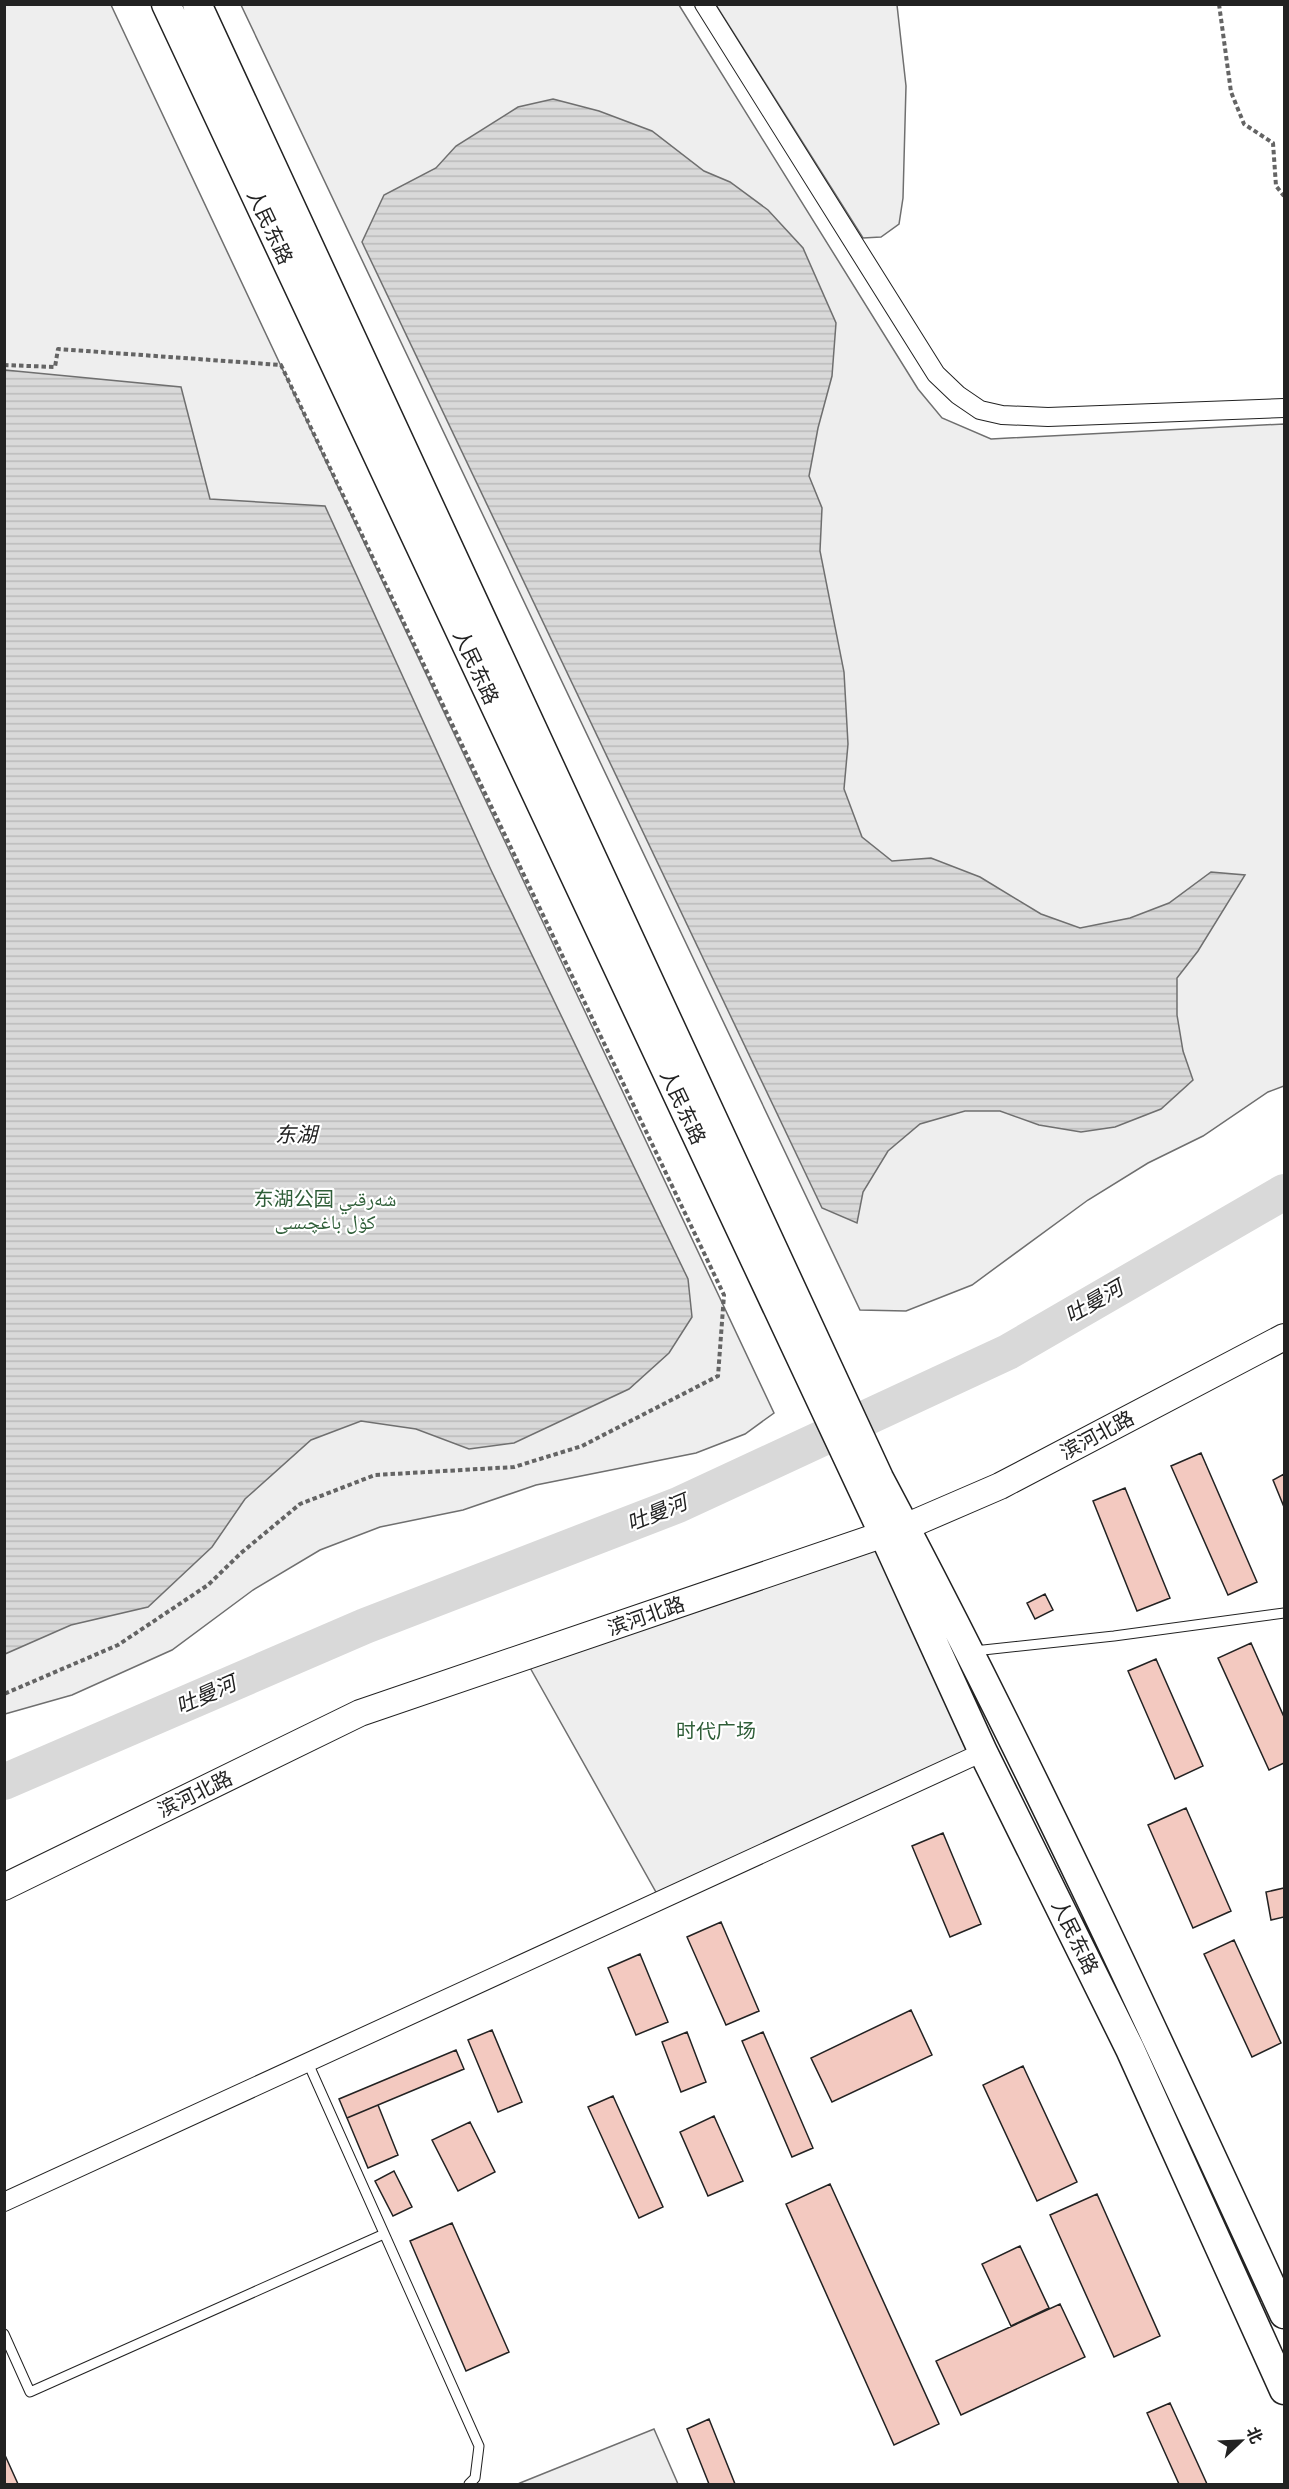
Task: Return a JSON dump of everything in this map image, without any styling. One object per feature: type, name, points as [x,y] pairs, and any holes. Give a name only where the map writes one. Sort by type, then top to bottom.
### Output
[{"type":"main road","name":"人民东路","points":[[166,4],[870,1482],[895,1531],[969,1652],[1157,2035],[1284,2314]]},
{"type":"main road","name":"人民东路","points":[[197,4],[795,1322]]},
{"type":"main road","name":"滨河北路","points":[[4,1887],[360,1713],[895,1531],[1000,1486],[1284,1337]]},
{"type":"main road","name":"人民东路","points":[[895,1531],[983,1752],[1130,2049],[1284,2390]]},
{"type":"street","points":[[704,4],[936,374],[958,395],[980,410],[1002,415],[1048,417],[1284,408]]},
{"type":"street","points":[[4,2202],[983,1752]]},
{"type":"lane","points":[[969,1652],[1114,1636],[1284,1613]]},
{"type":"lane","points":[[308,2063],[478,2446],[475,2478],[469,2484]]},
{"type":"lane","points":[[4,2334],[30,2392],[384,2234]]},
{"type":"path","points":[[1219,4],[1231,92],[1244,124],[1274,143],[1276,186],[1284,196]]},
{"type":"path","points":[[4,365],[55,367],[58,349],[281,365],[724,1295],[718,1376],[582,1446],[514,1467],[375,1475],[300,1504],[241,1553],[208,1586],[118,1645],[4,1694]]},
{"type":"green space","name":"东湖","points":[[5,5],[111,5],[774,1413],[745,1434],[696,1453],[536,1485],[463,1510],[380,1527],[320,1550],[253,1590],[172,1650],[72,1695],[5,1714]]},
{"type":"green space","points":[[241,5],[679,5],[918,389],[942,418],[991,439],[1284,424],[1284,1086],[1268,1092],[1203,1136],[1148,1163],[1088,1200],[972,1285],[906,1311],[860,1310]]},
{"type":"green space","points":[[716,5],[897,5],[906,86],[903,198],[899,224],[881,237],[863,238]]},
{"type":"green space","name":"时代广场","points":[[884,1535],[983,1752],[661,1901],[524,1657]]},
{"type":"green space","points":[[654,2429],[678,2484],[518,2484],[520,2483]]},
{"type":"water","points":[[553,99],[599,111],[652,131],[704,171],[730,182],[768,210],[803,248],[836,323],[832,376],[818,428],[809,476],[822,508],[820,551],[844,672],[848,744],[844,789],[862,837],[892,861],[931,858],[980,877],[1041,914],[1080,928],[1130,918],[1169,903],[1211,872],[1245,875],[1198,951],[1177,978],[1177,1015],[1183,1051],[1193,1080],[1161,1109],[1115,1127],[1081,1132],[1039,1125],[1000,1111],[965,1111],[920,1124],[888,1151],[863,1192],[857,1223],[822,1208],[362,242],[384,195],[436,168],[456,146],[518,107]]},
{"type":"water","name":"东湖","points":[[5,370],[181,387],[210,499],[325,506],[491,870],[688,1279],[692,1317],[669,1353],[629,1389],[514,1443],[469,1449],[416,1429],[361,1421],[311,1440],[245,1499],[212,1547],[148,1607],[71,1625],[5,1654]]},
{"type":"building","points":[[1201,1453],[1257,1582],[1228,1595],[1171,1466]]},
{"type":"building","points":[[1284,1474],[1284,1507],[1273,1480]]},
{"type":"building","points":[[1125,1488],[1170,1598],[1137,1611],[1093,1501]]},
{"type":"building","points":[[1045,1594],[1053,1610],[1035,1619],[1027,1603]]},
{"type":"building","points":[[1251,1643],[1284,1717],[1284,1763],[1269,1770],[1218,1658]]},
{"type":"building","points":[[1156,1659],[1203,1766],[1175,1779],[1128,1671]]},
{"type":"building","points":[[1186,1808],[1231,1911],[1193,1928],[1148,1825]]},
{"type":"building","points":[[943,1833],[981,1924],[950,1937],[912,1846]]},
{"type":"building","points":[[1284,1888],[1284,1917],[1271,1920],[1266,1892]]},
{"type":"building","points":[[721,1922],[759,2011],[726,2025],[687,1937]]},
{"type":"building","points":[[1234,1940],[1281,2043],[1252,2057],[1204,1954]]},
{"type":"building","points":[[640,1954],[668,2022],[636,2035],[608,1968]]},
{"type":"building","points":[[911,2010],[932,2055],[832,2102],[811,2058]]},
{"type":"building","points":[[492,2030],[522,2102],[498,2112],[468,2040]]},
{"type":"building","points":[[687,2032],[706,2082],[681,2092],[662,2042]]},
{"type":"building","points":[[763,2032],[813,2148],[792,2157],[742,2041]]},
{"type":"building","points":[[456,2050],[464,2069],[347,2118],[339,2099]]},
{"type":"building","points":[[1023,2066],[1077,2182],[1037,2201],[983,2085]]},
{"type":"building","points":[[613,2096],[663,2207],[639,2218],[588,2107]]},
{"type":"building","points":[[378,2105],[398,2155],[368,2168],[347,2118]]},
{"type":"building","points":[[714,2116],[743,2181],[708,2196],[680,2132]]},
{"type":"building","points":[[470,2122],[495,2172],[458,2191],[432,2140]]},
{"type":"building","points":[[394,2171],[412,2207],[393,2216],[375,2181]]},
{"type":"building","points":[[830,2184],[939,2424],[894,2445],[786,2204]]},
{"type":"building","points":[[1097,2194],[1160,2336],[1114,2357],[1050,2215]]},
{"type":"building","points":[[452,2223],[509,2352],[466,2371],[410,2241]]},
{"type":"building","points":[[1020,2246],[1049,2308],[1011,2326],[982,2264]]},
{"type":"building","points":[[1060,2304],[1085,2357],[961,2415],[936,2361]]},
{"type":"building","points":[[1170,2403],[1207,2484],[1179,2484],[1147,2413]]},
{"type":"building","points":[[709,2419],[735,2484],[709,2484],[687,2429]]},
{"type":"building","points":[[4,2453],[18,2484],[4,2484]]},
{"type":"waterway","name":"吐曼河","points":[[4,1782],[365,1626],[678,1505],[1008,1352],[1284,1192]]},
{"type":"park label","name":"东湖公园 شەرقىي كۆل باغچىسى","points":[[325,1210]]}]
